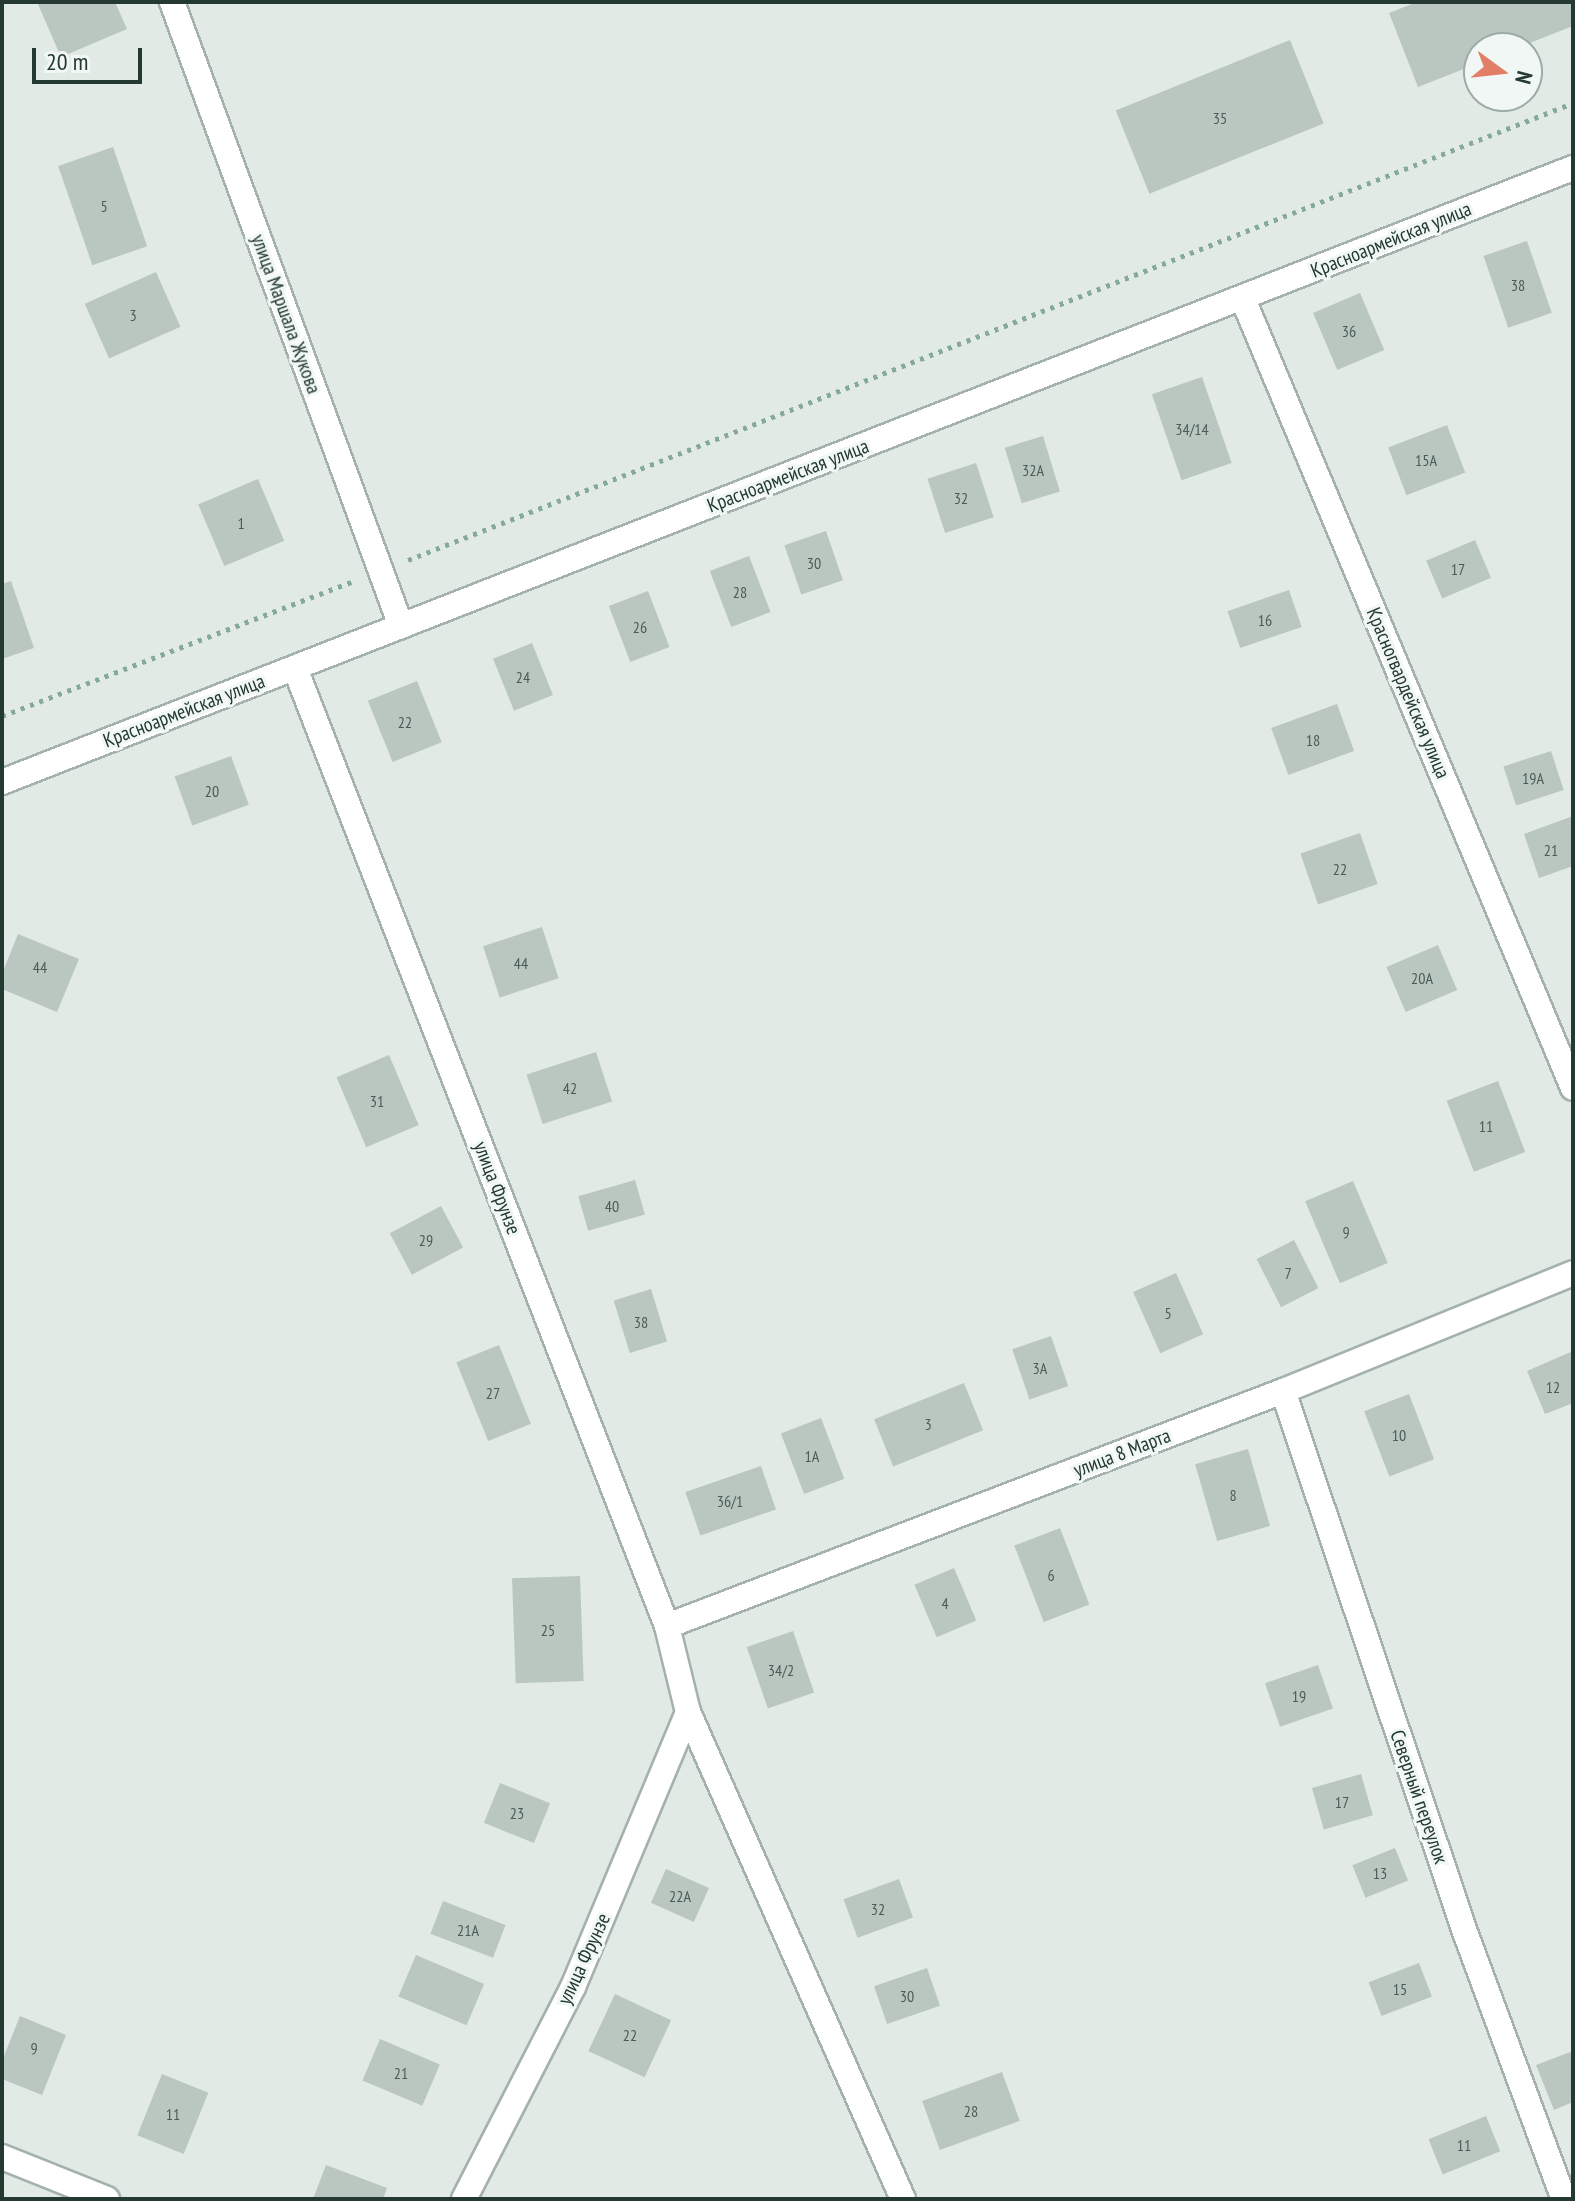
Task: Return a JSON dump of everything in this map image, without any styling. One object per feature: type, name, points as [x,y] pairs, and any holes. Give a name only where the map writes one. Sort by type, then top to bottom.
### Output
[{"type":"street","name":"улица Маршала Жукова","points":[[172,2],[401,626]]},
{"type":"street","name":"Красноармейская улица","points":[[2,782],[1573,168]]},
{"type":"street","name":"Красногвардейская улица","points":[[1243,299],[1573,1088]]},
{"type":"street","name":"улица Фрунзе","points":[[295,668],[667,1626],[688,1712],[903,2199]]},
{"type":"street","name":"улица 8 Марта","points":[[667,1626],[1283,1391],[1573,1273]]},
{"type":"street","name":"Северный переулок","points":[[1283,1391],[1465,1932],[1564,2199]]},
{"type":"street","name":"улица Фрунзе","points":[[464,2199],[573,1987],[688,1712]]},
{"type":"street","points":[[2,2157],[107,2199]]},
{"type":"path","points":[[2,716],[381,571],[1573,103]]},
{"type":"building","points":[[37,2],[115,2],[127,29],[61,57]]},
{"type":"building","points":[[1417,2],[1573,2],[1573,26],[1543,38],[1543,32],[1463,32],[1463,69],[1418,87],[1389,13]]},
{"type":"building","points":[[1290,40],[1324,123],[1149,194],[1116,110]]},
{"type":"building","points":[[113,147],[147,246],[92,265],[58,166]]},
{"type":"building","points":[[1527,241],[1552,313],[1508,328],[1484,256]]},
{"type":"building","points":[[156,272],[180,327],[109,359],[85,304]]},
{"type":"building","points":[[1360,293],[1384,350],[1337,370],[1313,313]]},
{"type":"building","points":[[1202,377],[1232,463],[1182,480],[1152,394]]},
{"type":"building","points":[[1447,425],[1465,473],[1406,495],[1388,448]]},
{"type":"building","points":[[1043,436],[1060,491],[1022,503],[1005,448]]},
{"type":"building","points":[[976,463],[994,517],[945,533],[927,479]]},
{"type":"building","points":[[258,479],[284,541],[224,566],[198,504]]},
{"type":"building","points":[[826,531],[843,580],[801,594],[784,545]]},
{"type":"building","points":[[1475,540],[1491,578],[1442,598],[1426,561]]},
{"type":"building","points":[[749,556],[771,612],[731,627],[710,571]]},
{"type":"building","points":[[11,581],[34,648],[2,659],[2,584]]},
{"type":"building","points":[[1289,590],[1302,627],[1240,648],[1228,611]]},
{"type":"building","points":[[648,591],[670,647],[630,662],[609,606]]},
{"type":"building","points":[[532,643],[553,695],[514,711],[493,659]]},
{"type":"building","points":[[417,681],[442,742],[393,762],[368,701]]},
{"type":"building","points":[[1337,704],[1354,751],[1288,775],[1271,728]]},
{"type":"building","points":[[1551,751],[1564,790],[1516,805],[1503,766]]},
{"type":"building","points":[[231,756],[249,805],[192,825],[175,777]]},
{"type":"building","points":[[1573,816],[1573,866],[1539,878],[1524,834]]},
{"type":"building","points":[[1360,833],[1378,884],[1318,905],[1300,854]]},
{"type":"building","points":[[542,927],[559,978],[500,998],[483,946]]},
{"type":"building","points":[[18,934],[79,959],[57,1012],[2,989],[2,974]]},
{"type":"building","points":[[1438,945],[1457,990],[1406,1012],[1386,967]]},
{"type":"building","points":[[596,1052],[612,1101],[543,1124],[527,1075]]},
{"type":"building","points":[[389,1055],[419,1125],[366,1147],[337,1077]]},
{"type":"building","points":[[1498,1081],[1525,1152],[1474,1172],[1447,1101]]},
{"type":"building","points":[[635,1180],[645,1215],[588,1231],[578,1196]]},
{"type":"building","points":[[1353,1181],[1388,1263],[1340,1283],[1305,1201]]},
{"type":"building","points":[[441,1206],[463,1247],[412,1275],[390,1233]]},
{"type":"building","points":[[1294,1240],[1319,1288],[1281,1307],[1257,1259]]},
{"type":"building","points":[[1176,1273],[1203,1334],[1160,1353],[1133,1292]]},
{"type":"building","points":[[651,1289],[667,1342],[630,1353],[614,1300]]},
{"type":"building","points":[[1051,1336],[1068,1386],[1029,1399],[1012,1349]]},
{"type":"building","points":[[499,1345],[531,1424],[488,1441],[456,1362]]},
{"type":"building","points":[[1573,1351],[1573,1403],[1545,1414],[1527,1371]]},
{"type":"building","points":[[964,1383],[983,1430],[893,1467],[874,1419]]},
{"type":"building","points":[[1409,1394],[1434,1459],[1389,1477],[1364,1411]]},
{"type":"building","points":[[821,1418],[844,1479],[804,1494],[781,1433]]},
{"type":"building","points":[[1248,1449],[1270,1526],[1217,1541],[1195,1464]]},
{"type":"building","points":[[761,1466],[776,1509],[700,1536],[685,1492]]},
{"type":"building","points":[[1060,1528],[1089,1605],[1044,1622],[1014,1546]]},
{"type":"building","points":[[954,1568],[976,1620],[937,1637],[914,1585]]},
{"type":"building","points":[[580,1576],[584,1681],[516,1683],[512,1578]]},
{"type":"building","points":[[793,1631],[814,1692],[768,1708],[747,1647]]},
{"type":"building","points":[[1318,1665],[1333,1708],[1280,1727],[1265,1683]]},
{"type":"building","points":[[1361,1774],[1373,1815],[1324,1829],[1312,1788]]},
{"type":"building","points":[[500,1783],[550,1803],[534,1843],[484,1823]]},
{"type":"building","points":[[1395,1848],[1408,1880],[1365,1898],[1352,1865]]},
{"type":"building","points":[[666,1869],[709,1888],[694,1922],[651,1903]]},
{"type":"building","points":[[899,1879],[913,1918],[858,1938],[844,1899]]},
{"type":"building","points":[[443,1901],[506,1925],[493,1958],[430,1934]]},
{"type":"building","points":[[416,1955],[484,1984],[467,2025],[398,1996]]},
{"type":"building","points":[[1419,1963],[1432,1997],[1381,2016],[1369,1982]]},
{"type":"building","points":[[927,1968],[940,2006],[887,2024],[874,1986]]},
{"type":"building","points":[[615,1994],[671,2020],[645,2077],[588,2051]]},
{"type":"building","points":[[20,2016],[66,2035],[42,2095],[2,2079],[2,2061]]},
{"type":"building","points":[[380,2039],[440,2064],[422,2106],[362,2080]]},
{"type":"building","points":[[1573,2051],[1573,2102],[1554,2110],[1536,2065]]},
{"type":"building","points":[[1002,2072],[1020,2121],[940,2150],[922,2101]]},
{"type":"building","points":[[162,2074],[208,2093],[184,2154],[137,2135]]},
{"type":"building","points":[[1486,2116],[1500,2151],[1443,2174],[1429,2139]]},
{"type":"building","points":[[326,2165],[387,2188],[383,2199],[313,2199]]}]
